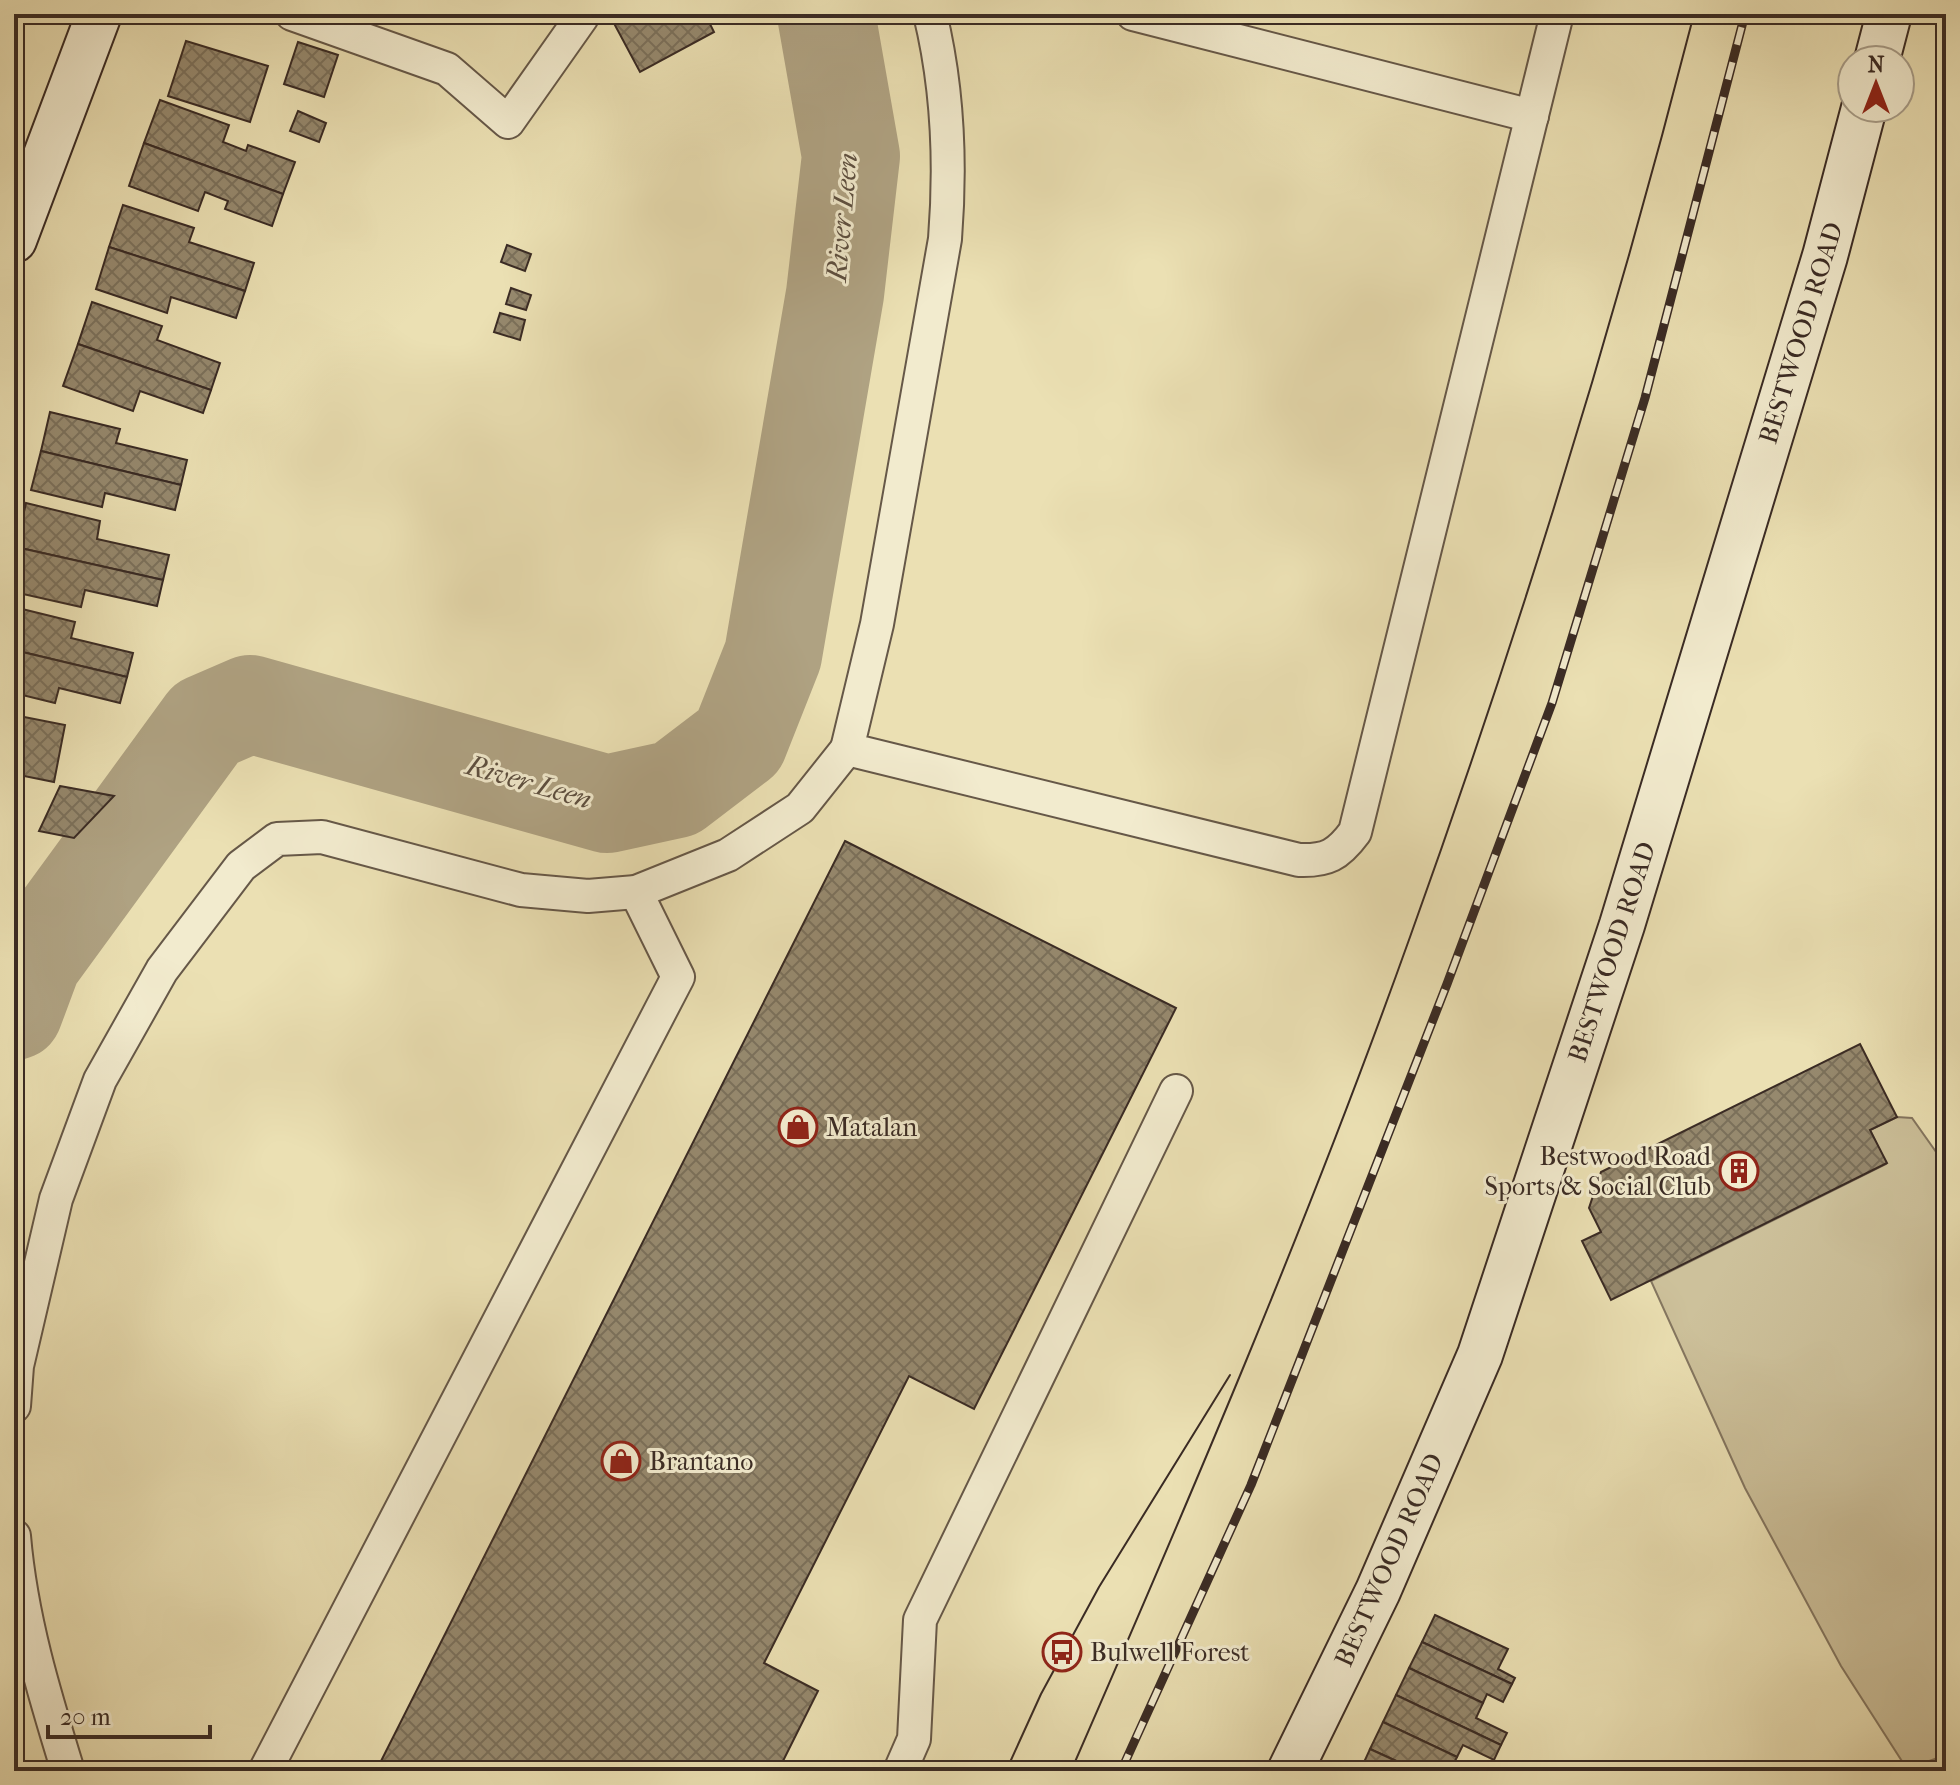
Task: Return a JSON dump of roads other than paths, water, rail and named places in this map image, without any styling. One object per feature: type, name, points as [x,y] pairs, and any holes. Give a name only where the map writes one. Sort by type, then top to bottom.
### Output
[{"type":"street","points":[[14,240],[99,14]]},
{"type":"street","points":[[1881,44],[1889,14]]},
{"type":"street","name":"BESTWOOD ROAD","points":[[1290,1771],[1378,1591],[1480,1355],[1622,925],[1825,256],[1860,124]]},
{"type":"lane","points":[[292,14],[447,69],[508,122],[582,17]]},
{"type":"lane","points":[[14,1406],[17,1366],[56,1199],[100,1080],[162,970],[241,866],[277,839],[322,837],[521,890],[588,896],[636,892],[728,855],[800,808],[847,749],[877,624],[945,239],[949,188],[946,105],[942,62],[930,14]]},
{"type":"lane","points":[[1133,14],[1532,116]]},
{"type":"lane","points":[[847,749],[1299,860],[1324,861],[1340,852],[1355,832],[1557,14]]},
{"type":"lane","points":[[265,1771],[678,977],[636,892]]},
{"type":"lane","points":[[900,1771],[914,1739],[920,1620],[1176,1091]]},
{"type":"lane","points":[[14,1536],[18,1580],[33,1658],[68,1771]]},
{"type":"waterway","name":"River Leen","points":[[14,1011],[33,960],[206,723],[250,704],[607,804],[676,789],[739,741],[773,655],[835,294],[851,156],[826,14]]},
{"type":"tram line","points":[[1071,1771],[1248,1357],[1410,937],[1489,709],[1563,479],[1631,247],[1694,14]]},
{"type":"tram line","points":[[1006,1771],[1041,1694],[1099,1587],[1230,1375]]},
{"type":"railway","points":[[1121,1771],[1251,1485],[1447,984],[1552,703],[1645,398],[1745,14]]},
{"type":"place","name":"Matalan","points":[[798,1127]]},
{"type":"place","name":"Bestwood Road Sports & Social Club","points":[[1739,1171]]},
{"type":"place","name":"Brantano","points":[[621,1461]]},
{"type":"place","name":"Bulwell Forest","points":[[1062,1652]]}]
